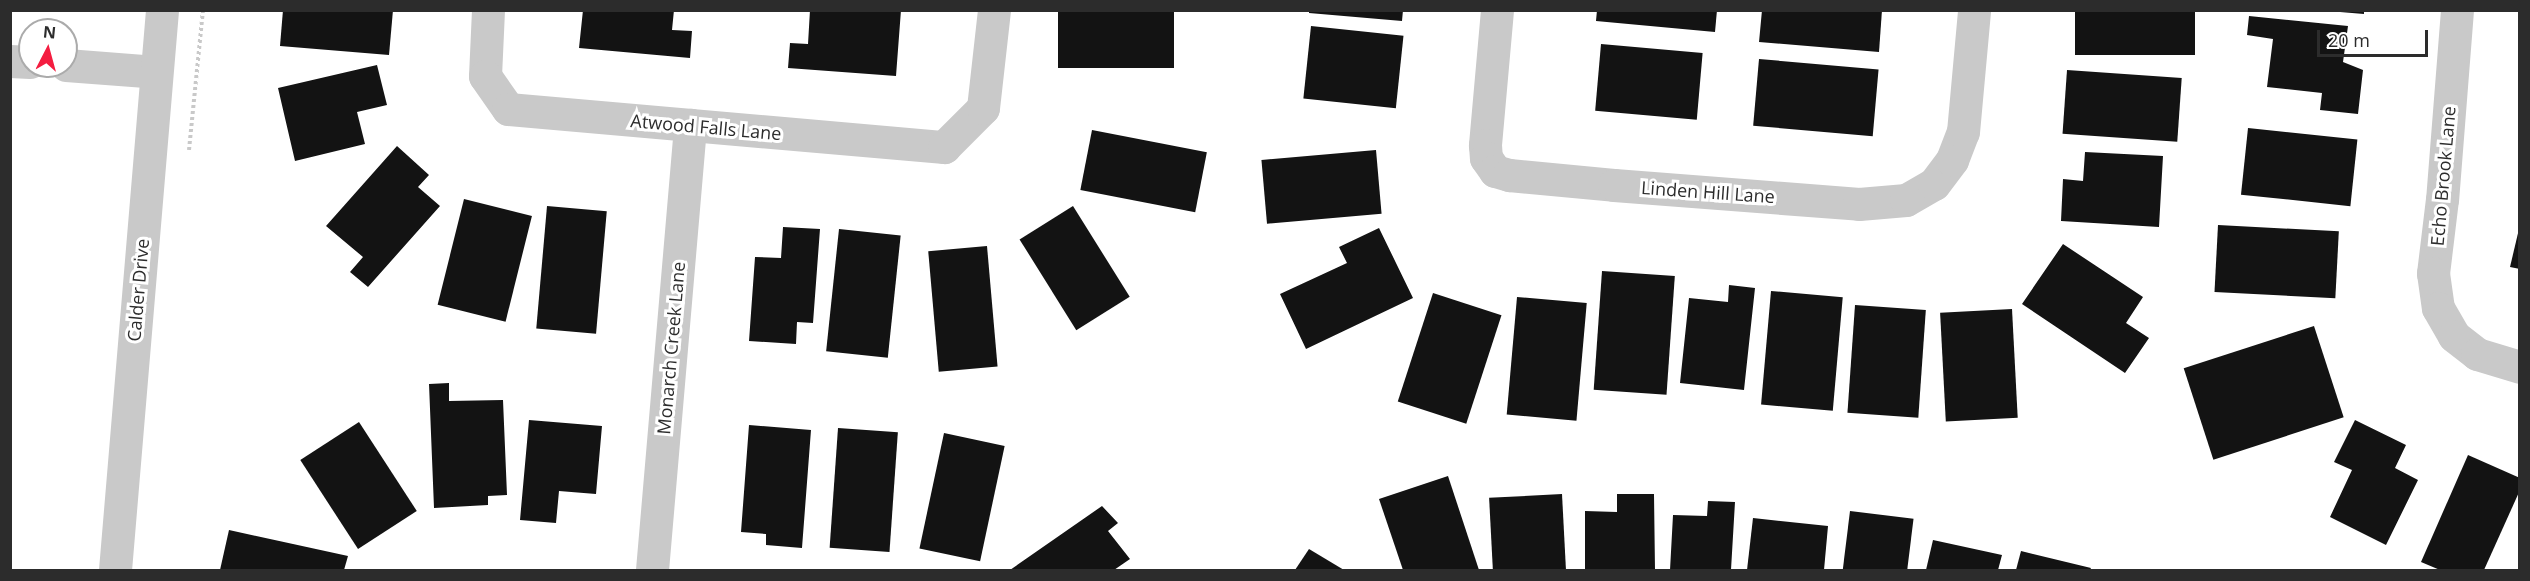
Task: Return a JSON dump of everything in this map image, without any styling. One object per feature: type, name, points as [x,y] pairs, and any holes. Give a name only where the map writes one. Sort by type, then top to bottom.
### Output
[{"type":"street","name":"Calder Drive","points":[[115,570],[162,10]]},
{"type":"street","name":"Atwood Falls Lane","points":[[488,10],[485,76],[508,109],[944,147],[983,108],[994,10]]},
{"type":"street","name":"Linden Hill Lane","points":[[1497,10],[1486,158],[1495,171],[1509,175],[1859,204],[1906,200],[1934,184],[1952,160],[1963,132],[1974,10]]},
{"type":"street","name":"Echo Brook Lane","points":[[2457,10],[2442,199],[2433,273],[2438,308],[2454,336],[2477,354],[2520,367]]},
{"type":"street","points":[[78,66],[156,72]]},
{"type":"street","name":"Monarch Creek Lane","points":[[652,570],[690,125]]},
{"type":"building","points":[[283,10],[393,10],[389,55],[280,46]]},
{"type":"building","points":[[583,10],[674,10],[672,30],[692,31],[690,58],[579,48]]},
{"type":"building","points":[[810,10],[901,10],[896,76],[788,68],[790,43],[808,44]]},
{"type":"building","points":[[1058,10],[1174,10],[1174,68],[1058,68]]},
{"type":"building","points":[[1309,10],[1403,10],[1402,21],[1309,13]]},
{"type":"building","points":[[1597,10],[1717,10],[1715,32],[1596,21]]},
{"type":"building","points":[[1762,10],[1882,10],[1879,52],[1759,42]]},
{"type":"building","points":[[2075,10],[2195,10],[2195,55],[2075,55]]},
{"type":"building","points":[[2340,10],[2364,10],[2364,14],[2340,12]]},
{"type":"building","points":[[2249,16],[2348,26],[2343,62],[2363,70],[2358,114],[2320,110],[2322,93],[2267,87],[2273,39],[2247,35]]},
{"type":"building","points":[[1311,26],[1403,36],[1396,108],[1303,99]]},
{"type":"building","points":[[1601,44],[1703,53],[1697,120],[1595,111]]},
{"type":"building","points":[[1759,59],[1879,69],[1873,136],[1753,126]]},
{"type":"building","points":[[377,65],[387,105],[357,112],[365,144],[295,161],[278,88]]},
{"type":"building","points":[[2067,70],[2182,78],[2177,142],[2063,134]]},
{"type":"building","points":[[2248,128],[2357,139],[2350,206],[2241,195]]},
{"type":"building","points":[[1092,130],[1207,152],[1195,212],[1080,190]]},
{"type":"building","points":[[397,146],[429,175],[418,187],[440,206],[368,287],[350,272],[363,257],[326,226]]},
{"type":"building","points":[[1376,150],[1382,214],[1267,224],[1261,160]]},
{"type":"building","points":[[2085,152],[2163,156],[2159,227],[2061,221],[2063,179],[2083,181]]},
{"type":"building","points":[[464,199],[532,216],[506,322],[438,305]]},
{"type":"building","points":[[547,206],[607,211],[596,334],[536,329]]},
{"type":"building","points":[[1073,206],[1130,297],[1076,330],[1020,239]]},
{"type":"building","points":[[2218,225],[2339,231],[2335,298],[2214,292]]},
{"type":"building","points":[[783,227],[820,229],[813,323],[797,322],[796,344],[749,341],[755,257],[781,258]]},
{"type":"building","points":[[1379,228],[1413,298],[1306,349],[1280,294],[1347,263],[1339,247]]},
{"type":"building","points":[[839,229],[901,235],[888,358],[826,351]]},
{"type":"building","points":[[2520,230],[2520,269],[2510,267]]},
{"type":"building","points":[[2063,244],[2143,297],[2126,323],[2149,338],[2125,373],[2022,304]]},
{"type":"building","points":[[987,246],[998,367],[939,372],[928,251]]},
{"type":"building","points":[[1602,271],[1675,276],[1667,395],[1594,390]]},
{"type":"building","points":[[1729,285],[1755,288],[1744,390],[1680,383],[1689,298],[1728,302]]},
{"type":"building","points":[[1771,291],[1843,297],[1833,411],[1761,405]]},
{"type":"building","points":[[1433,293],[1501,315],[1466,424],[1398,401]]},
{"type":"building","points":[[1517,297],[1587,303],[1576,421],[1507,415]]},
{"type":"building","points":[[1855,305],[1926,310],[1918,418],[1847,413]]},
{"type":"building","points":[[2012,309],[2018,418],[1946,422],[1940,313]]},
{"type":"building","points":[[2314,326],[2344,417],[2213,460],[2184,368]]},
{"type":"building","points":[[449,383],[449,401],[503,400],[507,495],[488,496],[488,505],[434,508],[429,384]]},
{"type":"building","points":[[529,420],[602,426],[596,494],[559,491],[556,523],[520,520]]},
{"type":"building","points":[[2355,420],[2406,445],[2395,468],[2418,480],[2386,545],[2330,517],[2352,470],[2334,462]]},
{"type":"building","points":[[359,422],[417,511],[358,549],[300,460]]},
{"type":"building","points":[[749,425],[811,430],[802,548],[766,545],[766,534],[741,532]]},
{"type":"building","points":[[838,428],[898,432],[889,552],[830,548]]},
{"type":"building","points":[[944,433],[1005,446],[980,561],[919,548]]},
{"type":"building","points":[[2468,455],[2520,478],[2520,490],[2484,570],[2440,570],[2421,562]]},
{"type":"building","points":[[1448,476],[1479,570],[1403,570],[1379,499]]},
{"type":"building","points":[[1562,494],[1566,570],[1493,570],[1489,498]]},
{"type":"building","points":[[1617,494],[1654,494],[1655,570],[1585,570],[1585,511],[1617,512]]},
{"type":"building","points":[[1708,501],[1735,502],[1731,570],[1670,570],[1673,515],[1707,516]]},
{"type":"building","points":[[1102,506],[1118,523],[1108,531],[1130,559],[1114,570],[1010,570]]},
{"type":"building","points":[[1850,511],[1914,519],[1907,570],[1843,570]]},
{"type":"building","points":[[1753,518],[1828,526],[1824,570],[1747,570]]},
{"type":"building","points":[[229,530],[348,556],[344,570],[220,570]]},
{"type":"building","points":[[1933,540],[2002,555],[1998,570],[1926,570]]},
{"type":"building","points":[[1309,549],[1344,570],[1295,570]]},
{"type":"building","points":[[2021,551],[2091,568],[2090,570],[2016,570]]}]
